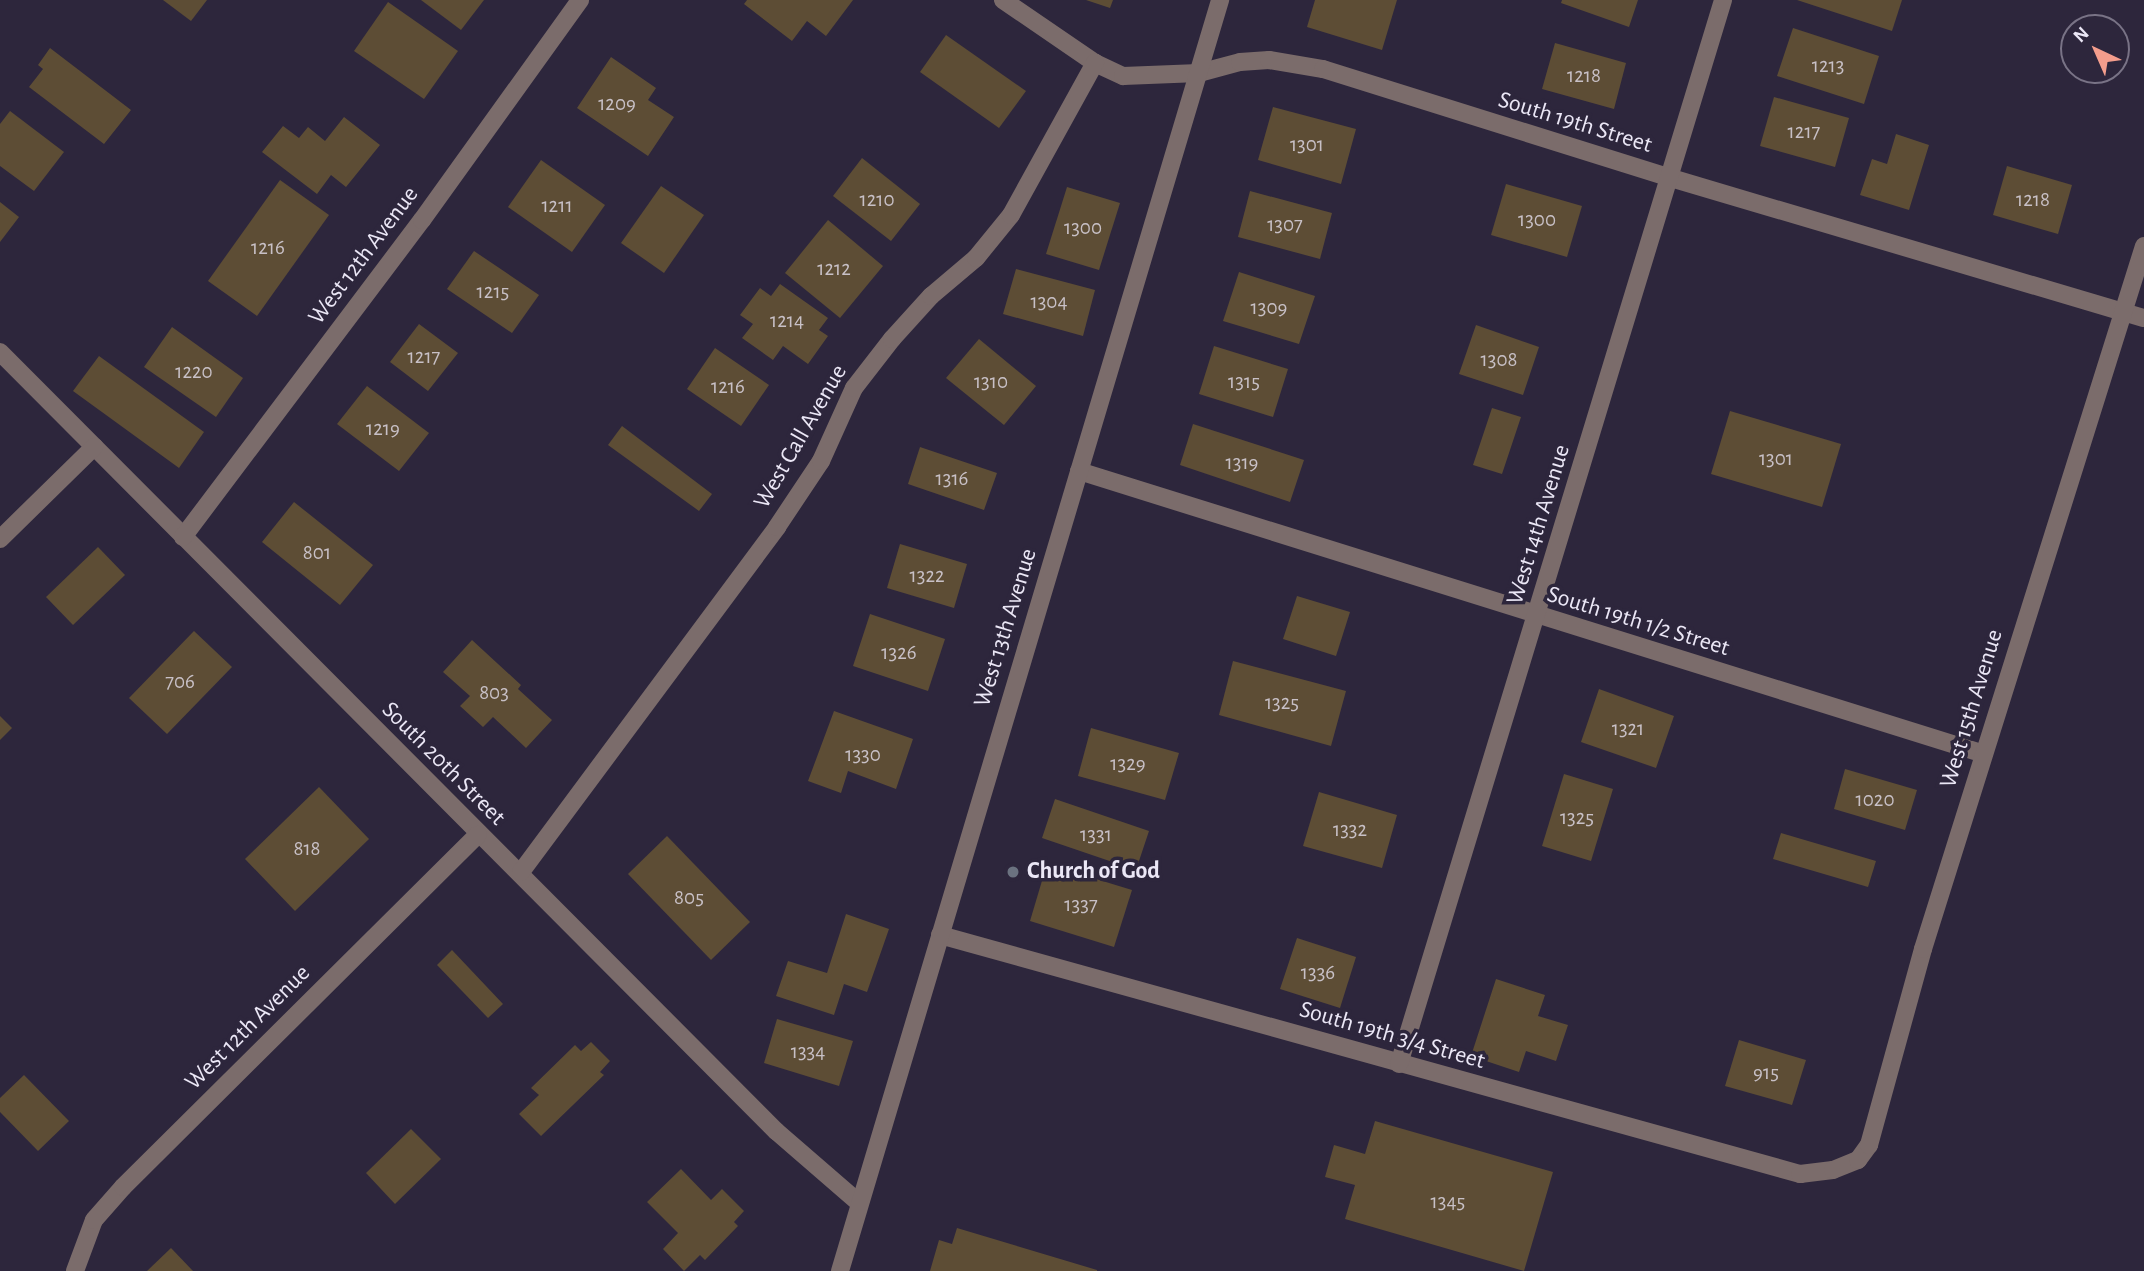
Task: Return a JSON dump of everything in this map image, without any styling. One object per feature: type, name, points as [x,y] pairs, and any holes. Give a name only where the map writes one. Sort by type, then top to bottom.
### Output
[{"type":"street","name":"West 12th Avenue","points":[[183,537],[422,220],[580,0]]},
{"type":"street","name":"South 19th Street","points":[[1003,0],[1095,63],[1123,76],[1199,73],[1240,62],[1269,60],[1324,69],[1671,178],[2144,318]]},
{"type":"street","name":"West 13th Avenue","points":[[840,1271],[1220,0]]},
{"type":"street","name":"West 14th Avenue","points":[[1399,1064],[1671,178],[1723,0]]},
{"type":"street","name":"West Call Avenue","points":[[521,872],[777,527],[821,461],[854,388],[892,339],[931,296],[975,258],[1011,215],[1095,63]]},
{"type":"street","name":"West 15th Avenue","points":[[1833,1170],[1858,1160],[1869,1145],[1923,949],[2144,246]]},
{"type":"street","name":"South 20th Street","points":[[0,352],[478,835],[521,872],[776,1131],[859,1203]]},
{"type":"street","points":[[0,539],[94,447]]},
{"type":"street","name":"South 19th 1/2 Street","points":[[1079,471],[1984,754]]},
{"type":"street","name":"West 12th Avenue","points":[[75,1271],[94,1220],[123,1187],[478,835]]},
{"type":"street","name":"South 19th 3/4 Street","points":[[940,935],[1800,1174],[1833,1170]]},
{"type":"building","points":[[163,0],[207,0],[191,21]]},
{"type":"building","points":[[421,0],[484,0],[461,30]]},
{"type":"building","points":[[747,0],[853,0],[826,36],[807,21],[792,41],[744,4]]},
{"type":"building","points":[[1086,0],[1113,0],[1110,8]]},
{"type":"building","points":[[1315,0],[1397,0],[1382,50],[1307,27]]},
{"type":"building","points":[[1562,0],[1638,0],[1629,27],[1561,3]]},
{"type":"building","points":[[1797,0],[1902,0],[1892,31]]},
{"type":"building","points":[[388,2],[458,51],[424,99],[354,51]]},
{"type":"building","points":[[1793,28],[1879,56],[1864,104],[1777,76]]},
{"type":"building","points":[[946,35],[1026,91],[999,128],[920,72]]},
{"type":"building","points":[[1555,43],[1626,63],[1614,109],[1542,89]]},
{"type":"building","points":[[50,48],[131,110],[104,144],[29,87],[43,69],[38,65]]},
{"type":"building","points":[[611,57],[656,88],[648,100],[674,117],[648,156],[577,108]]},
{"type":"building","points":[[1774,97],[1849,118],[1835,167],[1760,146]]},
{"type":"building","points":[[1273,107],[1356,129],[1341,184],[1258,160]]},
{"type":"building","points":[[10,111],[64,152],[34,191],[0,166],[0,124]]},
{"type":"building","points":[[344,117],[380,145],[346,187],[331,175],[317,194],[262,152],[283,126],[299,138],[308,127],[325,141]]},
{"type":"building","points":[[1896,134],[1929,145],[1909,210],[1860,195],[1872,159],[1887,164]]},
{"type":"building","points":[[862,158],[920,204],[891,241],[833,196]]},
{"type":"building","points":[[541,160],[605,205],[572,252],[508,207]]},
{"type":"building","points":[[2007,166],[2072,185],[2058,234],[1993,215]]},
{"type":"building","points":[[280,180],[329,215],[257,316],[208,281]]},
{"type":"building","points":[[1506,184],[1582,206],[1567,257],[1491,235]]},
{"type":"building","points":[[661,186],[704,215],[664,273],[621,243]]},
{"type":"building","points":[[1067,187],[1120,203],[1099,270],[1046,254]]},
{"type":"building","points":[[1250,191],[1332,213],[1320,259],[1238,237]]},
{"type":"building","points":[[0,202],[19,217],[0,242]]},
{"type":"building","points":[[828,220],[883,266],[840,318],[785,273]]},
{"type":"building","points":[[474,251],[539,295],[512,333],[447,289]]},
{"type":"building","points":[[1016,269],[1095,290],[1083,336],[1003,314]]},
{"type":"building","points":[[1239,272],[1315,296],[1299,344],[1223,321]]},
{"type":"building","points":[[780,284],[828,318],[819,330],[828,336],[808,364],[783,346],[773,360],[742,338],[753,324],[740,315],[760,288],[771,296]]},
{"type":"building","points":[[419,324],[458,353],[428,391],[390,362]]},
{"type":"building","points":[[1476,325],[1539,347],[1523,395],[1459,374]]},
{"type":"building","points":[[172,327],[243,378],[216,417],[144,367]]},
{"type":"building","points":[[979,339],[1036,386],[1004,425],[946,378]]},
{"type":"building","points":[[1214,346],[1288,369],[1273,417],[1199,394]]},
{"type":"building","points":[[715,348],[769,385],[741,426],[687,389]]},
{"type":"building","points":[[99,356],[204,432],[179,468],[73,391]]},
{"type":"building","points":[[367,386],[429,433],[399,471],[337,424]]},
{"type":"building","points":[[1492,408],[1521,417],[1502,474],[1473,465]]},
{"type":"building","points":[[1730,411],[1841,444],[1822,507],[1711,474]]},
{"type":"building","points":[[1193,424],[1304,460],[1290,502],[1180,465]]},
{"type":"building","points":[[622,426],[712,494],[699,511],[608,445]]},
{"type":"building","points":[[920,447],[997,473],[984,510],[908,484]]},
{"type":"building","points":[[294,502],[373,565],[340,605],[262,542]]},
{"type":"building","points":[[900,544],[967,564],[954,608],[887,588]]},
{"type":"building","points":[[98,547],[125,575],[73,625],[46,597]]},
{"type":"building","points":[[1297,596],[1350,612],[1336,656],[1283,639]]},
{"type":"building","points":[[870,614],[945,639],[928,691],[853,666]]},
{"type":"building","points":[[194,631],[232,667],[167,734],[129,698]]},
{"type":"building","points":[[472,640],[521,685],[518,689],[552,720],[526,748],[493,717],[483,727],[460,706],[470,696],[443,672]]},
{"type":"building","points":[[1233,661],[1346,691],[1331,746],[1219,715]]},
{"type":"building","points":[[1599,689],[1674,716],[1656,768],[1581,742]]},
{"type":"building","points":[[834,711],[913,739],[896,789],[848,771],[841,793],[808,781]]},
{"type":"building","points":[[0,716],[12,728],[0,740]]},
{"type":"building","points":[[1091,728],[1179,753],[1165,800],[1078,776]]},
{"type":"building","points":[[1845,769],[1917,790],[1905,830],[1834,809]]},
{"type":"building","points":[[1564,774],[1613,789],[1591,861],[1542,846]]},
{"type":"building","points":[[319,787],[369,839],[295,911],[245,859]]},
{"type":"building","points":[[1319,792],[1397,815],[1382,868],[1303,846]]},
{"type":"building","points":[[1055,799],[1149,831],[1136,870],[1042,838]]},
{"type":"building","points":[[1781,833],[1876,861],[1868,887],[1773,859]]},
{"type":"building","points":[[667,836],[750,922],[711,960],[628,874]]},
{"type":"building","points":[[1047,864],[1132,890],[1114,947],[1030,921]]},
{"type":"building","points":[[846,914],[889,929],[867,992],[844,984],[834,1015],[776,996],[788,961],[827,973]]},
{"type":"building","points":[[1297,938],[1356,957],[1340,1008],[1280,989]]},
{"type":"building","points":[[452,950],[503,1004],[488,1018],[437,965]]},
{"type":"building","points":[[1496,979],[1545,995],[1538,1016],[1568,1025],[1556,1061],[1526,1051],[1519,1072],[1471,1056]]},
{"type":"building","points":[[777,1019],[853,1041],[839,1086],[764,1063]]},
{"type":"building","points":[[1739,1040],[1806,1060],[1792,1105],[1725,1086]]},
{"type":"building","points":[[591,1042],[610,1061],[600,1072],[604,1075],[541,1136],[519,1114],[539,1095],[531,1088],[575,1045],[581,1051]]},
{"type":"building","points":[[24,1075],[69,1121],[38,1151],[0,1112],[0,1098]]},
{"type":"building","points":[[1375,1121],[1553,1172],[1524,1271],[1345,1219],[1355,1185],[1325,1177],[1334,1145],[1365,1154]]},
{"type":"building","points":[[411,1129],[441,1159],[395,1204],[366,1173]]},
{"type":"building","points":[[681,1169],[711,1200],[722,1189],[744,1211],[734,1222],[738,1226],[705,1260],[700,1255],[684,1271],[663,1249],[678,1233],[647,1202]]},
{"type":"building","points":[[957,1228],[1097,1271],[930,1271],[939,1240],[952,1244]]},
{"type":"building","points":[[171,1248],[193,1271],[147,1271]]},
{"type":"place","name":"Church of God","points":[[1013,872]]}]
